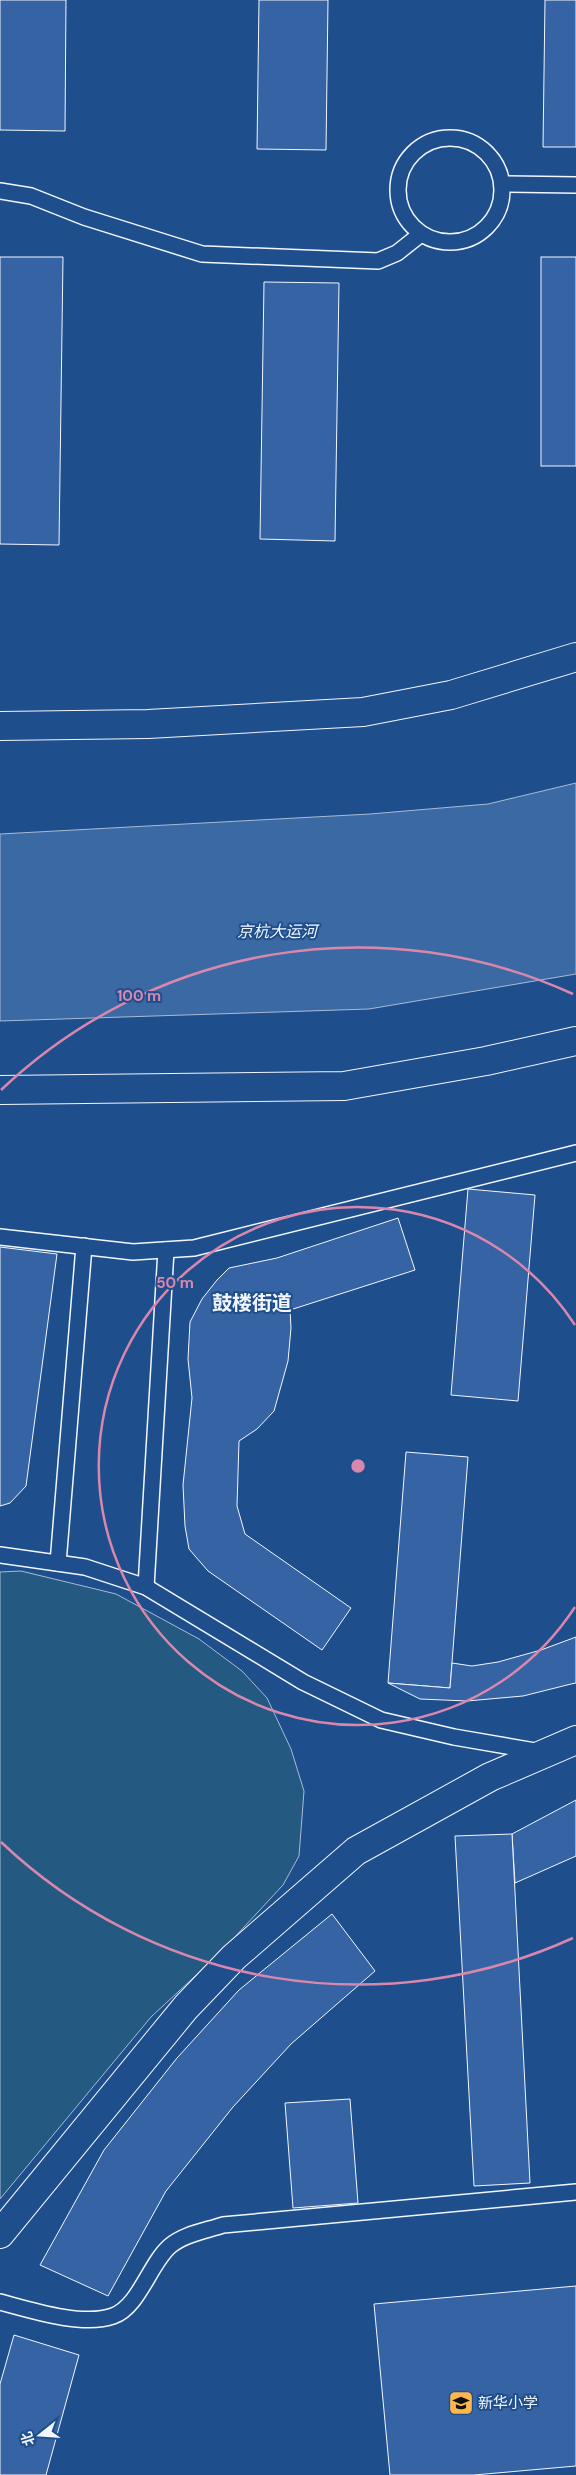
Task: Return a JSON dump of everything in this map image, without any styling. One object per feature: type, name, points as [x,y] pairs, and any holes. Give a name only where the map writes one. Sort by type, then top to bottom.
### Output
[{"type":"street","points":[[0,726],[148,724],[363,712],[451,695],[576,657]]},
{"type":"street","points":[[0,1090],[344,1086],[486,1061],[576,1041]]},
{"type":"street","points":[[0,2234],[186,2007],[234,1957],[356,1851],[490,1777],[576,1740]]},
{"type":"lane","points":[[442,138],[459,139],[475,144],[488,155],[497,168],[502,184],[501,201],[495,217],[484,230],[470,239],[453,243],[436,241],[421,234],[410,224],[401,210],[398,195],[399,179],[404,164],[414,152],[427,143],[442,138]]},
{"type":"lane","points":[[502,184],[576,185]]},
{"type":"lane","points":[[0,192],[31,196],[84,217],[202,254],[378,261],[397,253],[421,234]]},
{"type":"lane","points":[[0,1237],[133,1252],[202,1246],[576,1153]]},
{"type":"lane","points":[[58,1563],[84,1246]]},
{"type":"lane","points":[[146,1587],[166,1250]]},
{"type":"lane","points":[[0,1555],[85,1567],[146,1587],[303,1682],[381,1720],[454,1737],[546,1753]]},
{"type":"lane","points":[[0,2302],[29,2310],[95,2320],[114,2316],[135,2298],[169,2246],[185,2236],[223,2225],[576,2192]]},
{"type":"shaded area","points":[[21,1571],[116,1594],[199,1639],[242,1671],[267,1698],[291,1749],[304,1791],[299,1856],[283,1885],[220,1953],[151,2017],[0,2199],[0,1572]]},
{"type":"water","name":"京杭大运河","points":[[576,783],[576,974],[369,1009],[0,1021],[0,834],[370,814],[488,804]]},
{"type":"building","points":[[0,0],[66,0],[65,131],[0,130]]},
{"type":"building","points":[[259,0],[328,0],[326,150],[257,149]]},
{"type":"building","points":[[545,0],[576,0],[576,147],[543,147]]},
{"type":"building","points":[[0,257],[63,257],[59,545],[0,544]]},
{"type":"building","points":[[541,257],[576,257],[576,466],[541,466]]},
{"type":"building","points":[[264,282],[339,283],[335,541],[260,539]]},
{"type":"building","points":[[468,1189],[535,1195],[518,1401],[451,1395]]},
{"type":"building","points":[[398,1218],[415,1270],[290,1310],[291,1328],[288,1361],[274,1411],[257,1429],[239,1441],[237,1506],[245,1534],[351,1608],[322,1650],[208,1571],[189,1549],[185,1526],[183,1485],[192,1398],[188,1359],[190,1322],[202,1299],[229,1268],[277,1258]]},
{"type":"building","points":[[0,1247],[57,1254],[26,1486],[10,1503],[0,1506]]},
{"type":"building","points":[[406,1452],[468,1457],[450,1688],[388,1683]]},
{"type":"building","points":[[576,1637],[576,1683],[523,1696],[467,1701],[420,1699],[388,1683],[450,1688],[452,1663],[472,1666],[498,1662],[541,1650]]},
{"type":"building","points":[[576,1800],[576,1856],[515,1883],[512,1834]]},
{"type":"building","points":[[512,1834],[530,2183],[474,2186],[455,1836]]},
{"type":"building","points":[[332,1914],[375,1971],[291,2044],[233,2107],[166,2191],[108,2296],[40,2265],[104,2150],[177,2058],[239,1990]]},
{"type":"building","points":[[350,2099],[358,2203],[293,2208],[285,2103]]},
{"type":"building","points":[[576,2286],[576,2466],[474,2475],[390,2475],[374,2304]]},
{"type":"building","points":[[14,2335],[79,2355],[46,2475],[0,2475],[0,2384]]},
{"type":"place","name":"新华小学","points":[[461,2403]]},
{"type":"district","name":"鼓楼街道","points":[[252,1303]]}]
